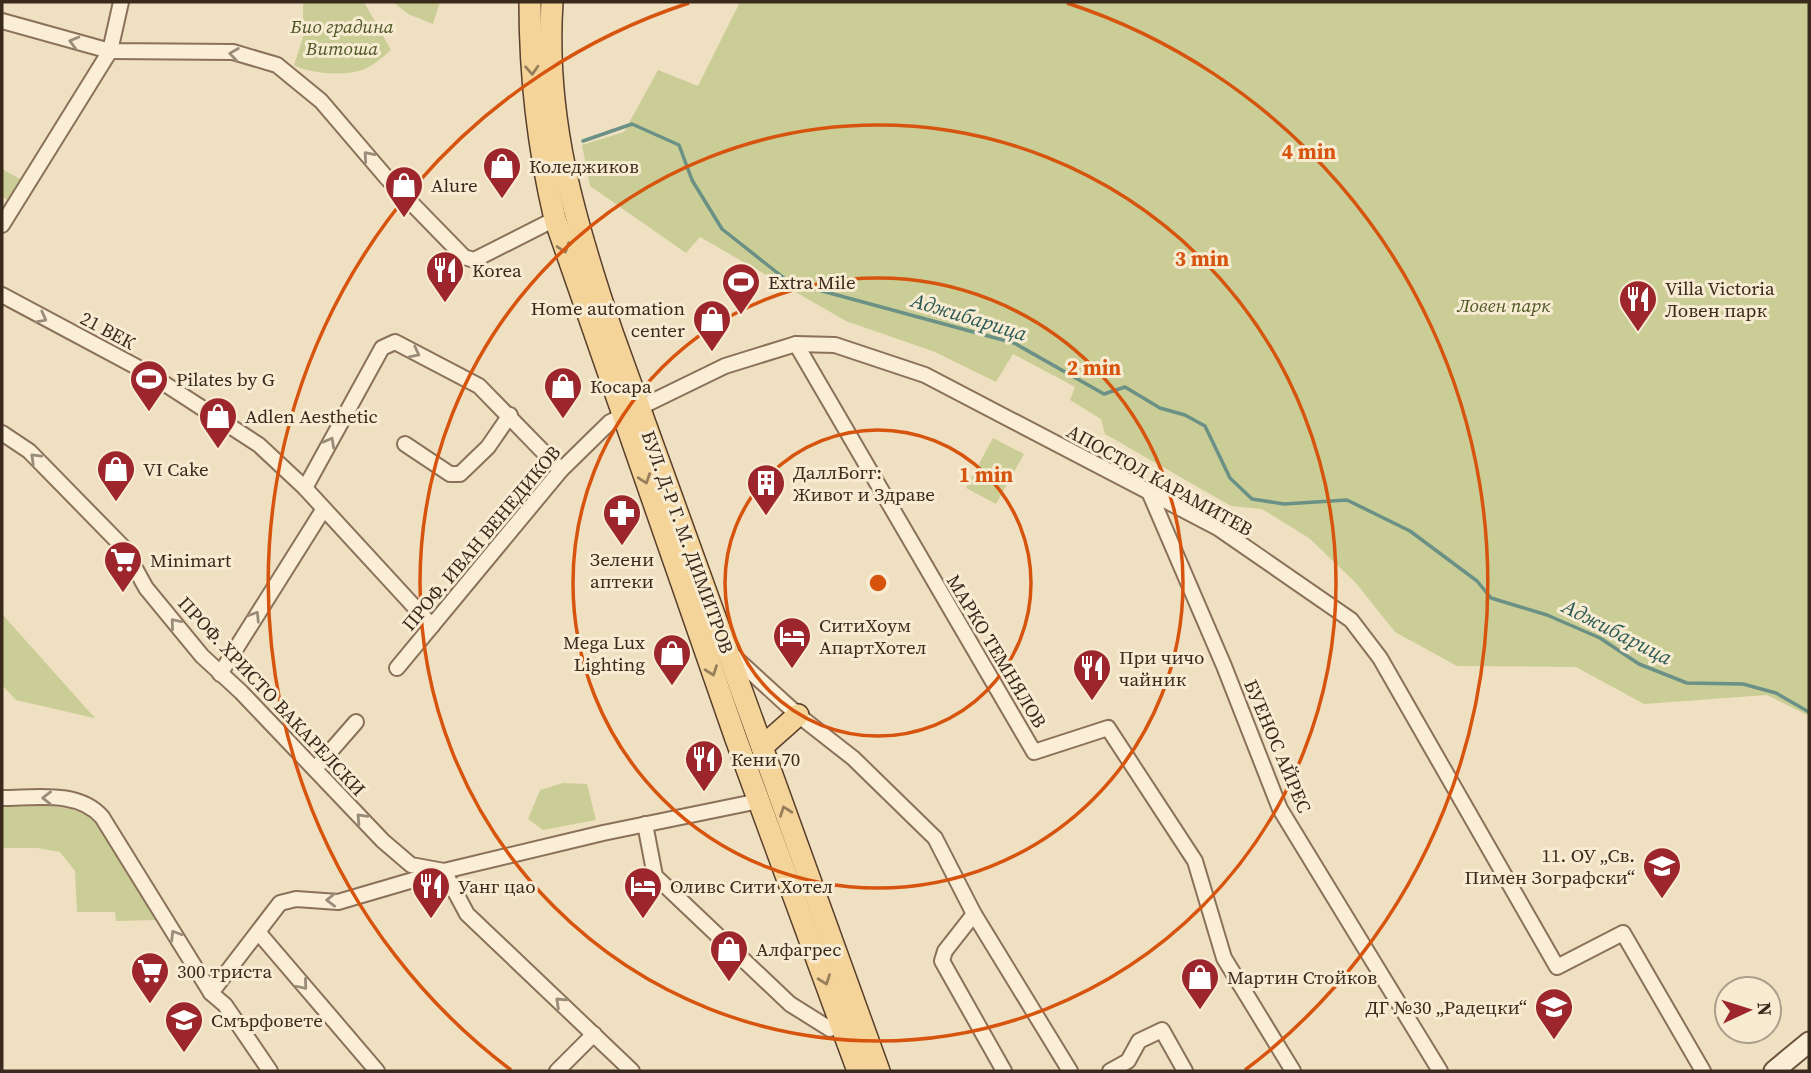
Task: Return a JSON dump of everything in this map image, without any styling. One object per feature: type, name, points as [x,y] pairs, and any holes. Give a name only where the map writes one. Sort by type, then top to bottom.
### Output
[{"type":"main road","name":"БУЛ. Д-Р Г. М. ДИМИТРОВ","points":[[530,2],[533,89],[540,152],[555,219],[726,649],[879,1071]]},
{"type":"main road","name":"БУЛ. Д-Р Г. М. ДИМИТРОВ","points":[[552,2],[553,95],[566,184],[630,411],[759,801],[858,1071]]},
{"type":"main road","points":[[762,747],[798,715]]},
{"type":"street","points":[[2,225],[110,51],[121,2]]},
{"type":"street","points":[[2,21],[110,51],[233,52],[277,65],[321,101],[386,177],[464,257],[474,260],[555,219]]},
{"type":"street","name":"21 ВЕК","points":[[2,295],[148,373],[249,438],[304,488],[432,626]]},
{"type":"street","points":[[304,488],[387,343],[395,342],[479,386],[561,470]]},
{"type":"street","name":"АПОСТОЛ КАРАМИТЕВ","points":[[630,411],[725,366],[765,351],[796,344],[835,345],[925,375],[1218,528],[1351,620],[1380,657],[1557,967],[1623,933],[1703,1071]]},
{"type":"street","name":"МАРКО ТЕМНЯЛОВ","points":[[796,344],[1034,752],[1108,728],[1195,861],[1224,958],[1293,1071]]},
{"type":"street","name":"ПРОФ. ИВАН ВЕНЕДИКОВ","points":[[397,668],[561,470],[597,435],[630,411]]},
{"type":"street","points":[[405,444],[450,474],[460,474],[488,447],[510,415]]},
{"type":"street","name":"ПРОФ. ХРИСТО ВАКАРЕЛСКИ","points":[[2,433],[29,451],[124,548],[146,588],[220,674],[241,692],[383,841],[411,865],[444,871]]},
{"type":"street","name":"БУЕНОС АЙРЕС","points":[[1150,494],[1219,653],[1280,809],[1440,1071]]},
{"type":"street","points":[[220,674],[323,510]]},
{"type":"street","points":[[726,649],[798,715],[853,758],[935,838],[974,914],[1070,1071]]},
{"type":"street","points":[[315,769],[356,722]]},
{"type":"street","points":[[2,798],[78,799],[91,805],[102,817],[211,993],[225,1005],[270,1071]]},
{"type":"street","name":"ПРОФ. ХРИСТО ВАКАРЕЛСКИ","points":[[211,993],[280,903],[296,899],[338,902],[444,871],[645,824],[759,801]]},
{"type":"street","points":[[645,824],[655,876],[790,1004],[830,1029],[841,1025]]},
{"type":"street","points":[[444,871],[467,914],[632,1071]]},
{"type":"street","points":[[974,914],[945,951],[942,961],[1004,1071]]},
{"type":"street","points":[[259,933],[377,1071]]},
{"type":"street","points":[[1110,1071],[1128,1061],[1139,1041],[1162,1030],[1185,1071]]},
{"type":"street","points":[[557,1071],[594,1034]]},
{"type":"street","points":[[1774,1071],[1809,1042]]},
{"type":"green space","name":"Био градина Витоша","points":[[303,2],[364,2],[391,50],[370,67],[355,72],[318,72],[294,65],[303,37]]},
{"type":"green space","points":[[393,2],[440,2],[433,24],[408,14]]},
{"type":"green space","name":"Ловен парк","points":[[740,2],[1809,2],[1809,716],[1767,695],[1644,704],[1576,667],[1457,666],[1395,632],[1355,582],[1309,538],[1262,509],[1231,506],[1105,434],[1101,419],[1070,400],[1075,387],[1013,354],[996,382],[935,352],[846,321],[700,237],[686,253],[590,186],[582,145],[624,132],[658,70],[698,86]]},
{"type":"green space","points":[[2,169],[22,180],[10,201],[2,197]]},
{"type":"green space","points":[[993,438],[1024,454],[996,504],[966,488]]},
{"type":"green space","points":[[2,614],[94,718],[16,700],[2,685]]},
{"type":"green space","points":[[563,783],[587,784],[596,820],[543,830],[528,819],[540,790]]},
{"type":"green space","points":[[2,807],[63,808],[75,810],[95,822],[158,920],[116,921],[115,912],[77,912],[75,871],[60,852],[37,848],[2,848]]},
{"type":"waterway","name":"Аджибарица","points":[[583,141],[632,124],[679,145],[692,180],[722,229],[789,282],[1014,343],[1104,394],[1125,387],[1160,408],[1185,415],[1205,426],[1230,478],[1252,499],[1284,504],[1347,500],[1410,531],[1477,581],[1491,598],[1547,615],[1600,638],[1639,664],[1687,683],[1743,684],[1776,693],[1809,712]]},
{"type":"place","name":"Коледжиков","points":[[502,200]]},
{"type":"place","name":"Alure","points":[[404,219]]},
{"type":"place","name":"Korea","points":[[445,304]]},
{"type":"place","name":"Extra Mile","points":[[741,316]]},
{"type":"place","name":"Villa Victoria Ловен парк","points":[[1638,333]]},
{"type":"place","name":"Home automation center","points":[[712,353]]},
{"type":"place","name":"Pilates by G","points":[[149,413]]},
{"type":"place","name":"Косара","points":[[563,420]]},
{"type":"place","name":"Adlen Aesthetic","points":[[218,450]]},
{"type":"place","name":"VI Cake","points":[[116,503]]},
{"type":"place","name":"ДаллБогг: Живот и Здраве","points":[[766,517]]},
{"type":"place","name":"Зелени аптеки","points":[[622,547]]},
{"type":"place","name":"Minimart","points":[[123,594]]},
{"type":"place","name":"СитиХоум АпартХотел","points":[[792,670]]},
{"type":"place","name":"Mega Lux Lighting","points":[[672,687]]},
{"type":"place","name":"При чичо чайник","points":[[1092,702]]},
{"type":"place","name":"Кени 70","points":[[704,793]]},
{"type":"place","name":"11. ОУ „Св. Пимен Зографски“","points":[[1662,900]]},
{"type":"place","name":"Уанг цао","points":[[431,920]]},
{"type":"place","name":"Оливс Сити Хотел","points":[[643,920]]},
{"type":"place","name":"Алфагрес","points":[[729,983]]},
{"type":"place","name":"300 триста","points":[[150,1005]]},
{"type":"place","name":"Мартин Стойков","points":[[1200,1011]]},
{"type":"place","name":"ДГ №30 „Радецки“","points":[[1554,1041]]},
{"type":"place","name":"Смърфовете","points":[[184,1054]]}]
